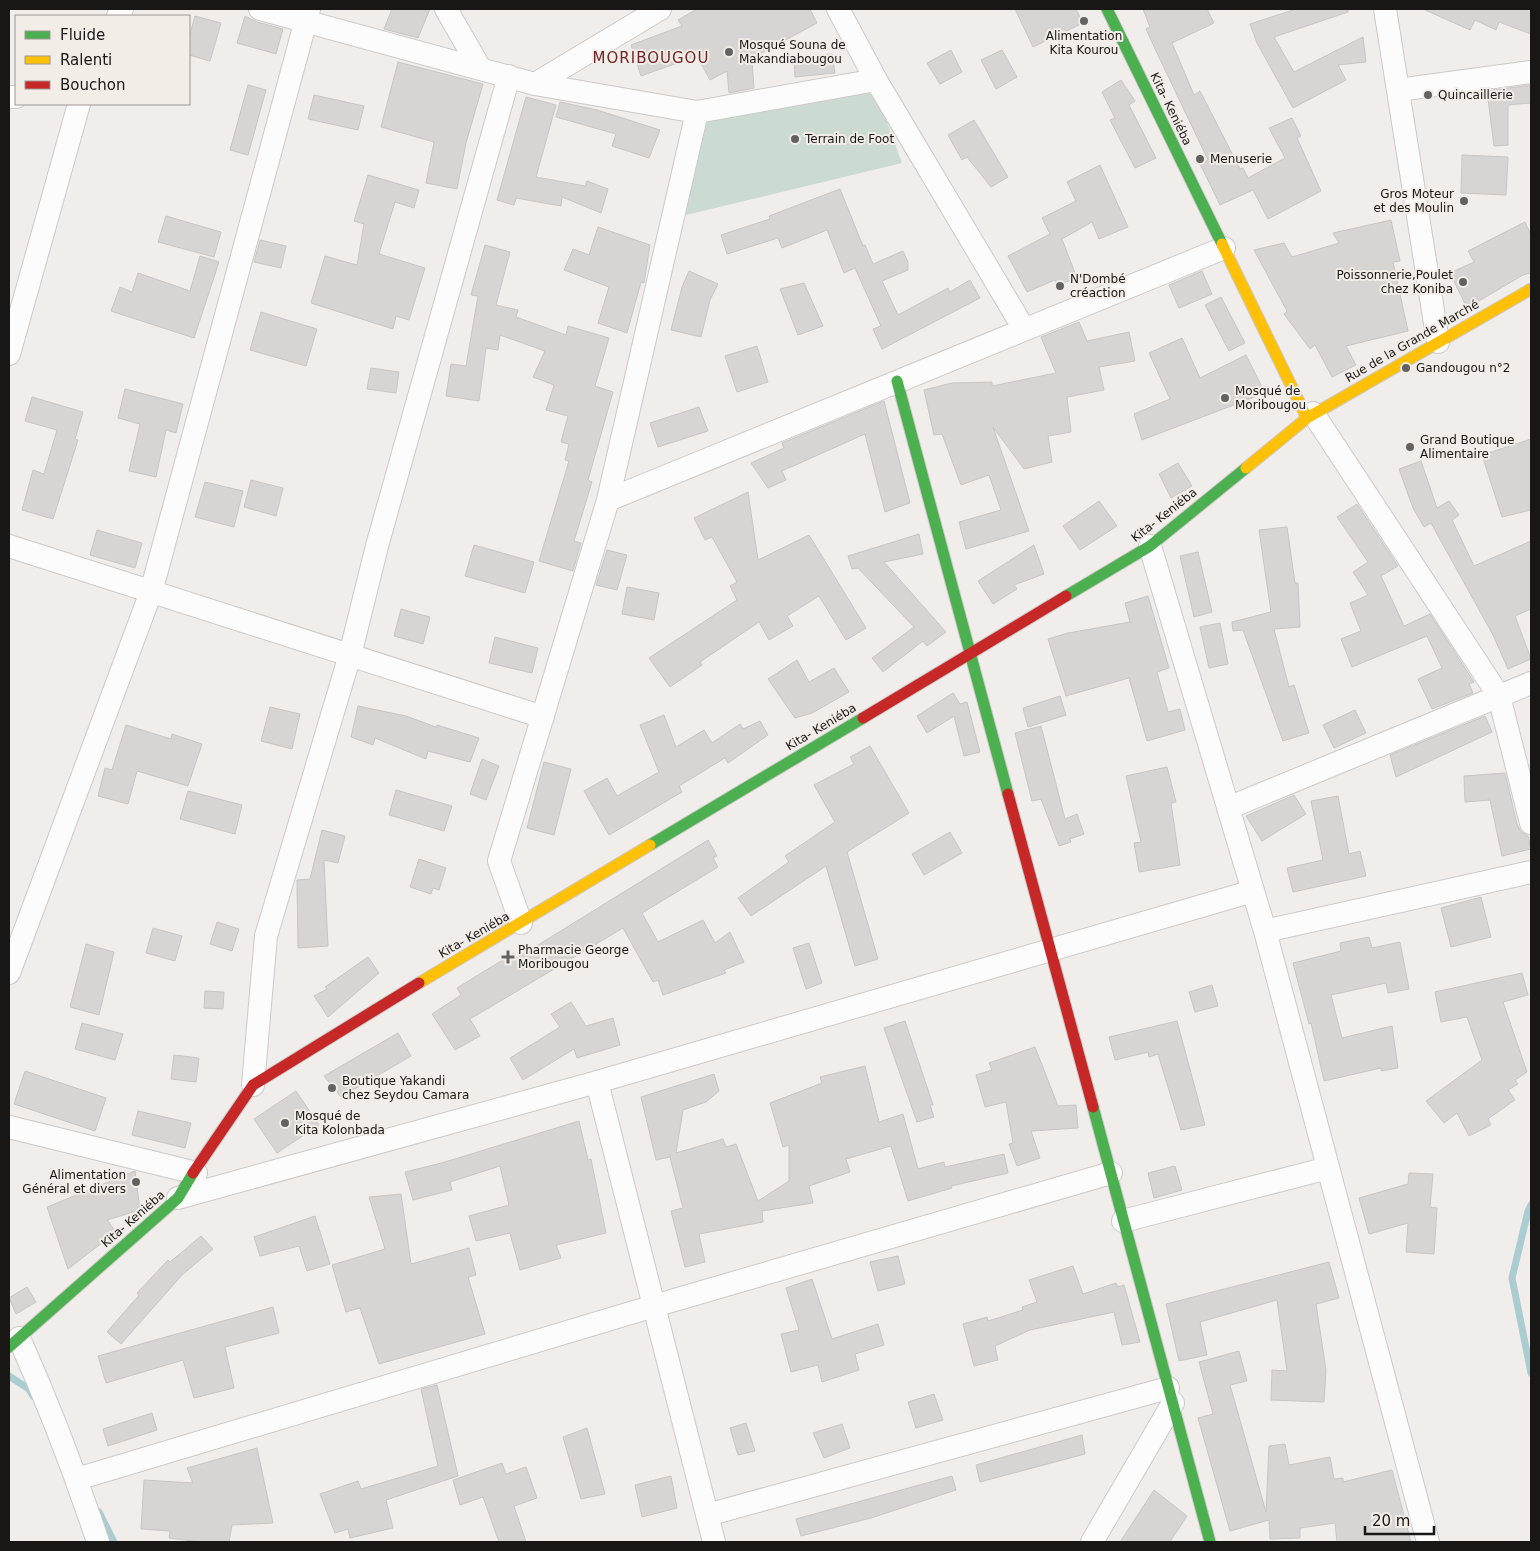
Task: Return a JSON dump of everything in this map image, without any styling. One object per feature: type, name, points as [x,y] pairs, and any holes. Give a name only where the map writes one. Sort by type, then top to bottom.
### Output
[{"type":"main road","name":"Kita- Keniéba","points":[[14,1343],[178,1198],[196,1172],[214,1140],[253,1085],[367,1014],[1150,546],[1310,416],[1224,248],[1107,9]]},
{"type":"main road","name":"Rue de la Grande Marché","points":[[1310,416],[1531,289]]},
{"type":"main road","points":[[897,381],[1210,1542]]},
{"type":"street","points":[[260,9],[307,15],[535,84],[697,112],[876,80]]},
{"type":"street","points":[[446,9],[480,68]]},
{"type":"street","points":[[535,84],[660,9]]},
{"type":"street","points":[[838,9],[876,80],[1024,329]]},
{"type":"street","points":[[1386,9],[1438,342]]},
{"type":"street","points":[[9,965],[151,592],[307,15]]},
{"type":"street","points":[[1398,90],[1531,72]]},
{"type":"street","points":[[253,1085],[266,936],[350,655],[380,537],[509,76]]},
{"type":"street","points":[[9,354],[79,105]]},
{"type":"street","points":[[521,923],[500,860],[608,500],[697,112]]},
{"type":"street","points":[[608,500],[1224,248]]},
{"type":"street","points":[[1310,416],[1499,696],[1531,823]]},
{"type":"street","points":[[9,546],[543,717]]},
{"type":"street","points":[[1150,546],[1265,931],[1428,1542]]},
{"type":"street","points":[[1228,808],[1531,682]]},
{"type":"street","points":[[1265,931],[1531,872]]},
{"type":"street","points":[[178,1198],[597,1082],[1253,891]]},
{"type":"street","points":[[597,1082],[714,1542]]},
{"type":"street","points":[[9,1127],[196,1172]]},
{"type":"street","points":[[1123,1220],[1328,1168]]},
{"type":"street","points":[[77,1479],[654,1306],[1111,1173]]},
{"type":"street","points":[[14,1343],[44,1395],[77,1479],[98,1542]]},
{"type":"street","points":[[707,1515],[1170,1396]]},
{"type":"street","points":[[1092,1542],[1170,1396]]},
{"type":"shaded area","name":"Terrain de Foot","points":[[874,86],[902,163],[682,216],[700,116]]},
{"type":"building","points":[[392,9],[430,9],[418,38],[384,29]]},
{"type":"building","name":"Mosqué Souna de Makandiabougou","points":[[697,9],[810,9],[817,23],[743,63],[752,62],[754,88],[729,93],[727,71],[710,80],[697,56],[641,76],[631,45],[682,26],[678,20]]},
{"type":"building","points":[[1015,9],[1076,9],[1083,23],[1033,47]]},
{"type":"building","points":[[1143,9],[1207,9],[1214,23],[1172,43],[1194,95],[1200,91],[1240,169],[1243,168],[1248,178],[1285,158],[1269,128],[1292,118],[1301,136],[1297,138],[1321,191],[1268,219],[1253,190],[1220,205],[1200,164],[1208,160],[1146,29],[1150,27]]},
{"type":"building","points":[[1296,9],[1348,9],[1348,12],[1274,37],[1294,72],[1363,37],[1366,62],[1338,65],[1346,80],[1293,108],[1257,43],[1250,24]]},
{"type":"building","points":[[1423,9],[1531,9],[1531,34],[1499,22],[1496,30],[1475,20],[1470,30]]},
{"type":"building","points":[[195,16],[221,23],[210,61],[190,55],[190,34]]},
{"type":"building","points":[[245,16],[257,22],[283,29],[276,54],[237,43]]},
{"type":"building","points":[[951,50],[962,72],[940,84],[927,63]]},
{"type":"building","points":[[1002,50],[1017,77],[996,89],[981,60]]},
{"type":"building","points":[[832,54],[835,73],[795,77],[794,58]]},
{"type":"building","points":[[398,62],[483,84],[466,143],[457,189],[426,183],[434,142],[381,127]]},
{"type":"building","points":[[1121,80],[1135,101],[1129,105],[1156,158],[1135,168],[1110,120],[1115,118],[1102,92]]},
{"type":"building","points":[[248,85],[266,90],[248,155],[230,150]]},
{"type":"building","points":[[1531,85],[1531,103],[1508,105],[1508,145],[1494,146],[1487,91]]},
{"type":"building","points":[[314,95],[364,106],[358,130],[308,119]]},
{"type":"building","points":[[526,97],[556,105],[536,177],[585,186],[587,181],[608,189],[601,213],[562,197],[561,206],[516,198],[514,205],[497,200]]},
{"type":"building","points":[[560,102],[597,110],[660,130],[649,158],[612,146],[616,134],[556,117]]},
{"type":"building","points":[[974,120],[1008,177],[991,187],[967,157],[962,160],[948,135]]},
{"type":"building","points":[[1462,155],[1508,157],[1506,195],[1461,193]]},
{"type":"building","points":[[1100,165],[1128,227],[1099,239],[1092,222],[1062,239],[1077,278],[1057,285],[1055,280],[1027,292],[1008,256],[1050,234],[1042,218],[1076,201],[1067,182]]},
{"type":"building","points":[[368,175],[419,190],[414,208],[395,202],[379,254],[425,268],[409,320],[396,316],[393,329],[311,303],[325,256],[357,265],[364,224],[354,221]]},
{"type":"building","points":[[840,189],[863,246],[865,245],[873,264],[903,251],[908,262],[908,270],[882,281],[898,315],[948,288],[950,292],[970,280],[980,298],[882,349],[873,329],[881,326],[855,268],[844,273],[827,230],[782,248],[778,238],[727,254],[721,235],[770,219],[769,216]]},
{"type":"building","points":[[166,216],[221,232],[214,257],[158,242]]},
{"type":"building","points":[[1391,220],[1400,261],[1393,262],[1408,331],[1346,346],[1356,365],[1332,377],[1315,345],[1310,349],[1284,314],[1287,311],[1254,250],[1284,243],[1292,257],[1339,243],[1333,233]]},
{"type":"building","points":[[1525,222],[1531,235],[1531,273],[1523,275],[1467,308],[1450,273],[1474,262],[1468,251]]},
{"type":"building","points":[[598,227],[650,245],[644,283],[641,282],[627,333],[598,323],[609,287],[564,270],[573,249],[589,255]]},
{"type":"building","points":[[260,240],[286,246],[281,268],[254,262]]},
{"type":"building","points":[[485,245],[510,252],[496,305],[518,310],[516,317],[566,335],[568,326],[609,338],[595,386],[613,392],[588,480],[592,482],[574,541],[581,543],[573,571],[539,561],[569,461],[565,460],[569,444],[561,442],[568,416],[546,410],[554,385],[533,377],[545,351],[500,335],[498,350],[486,348],[479,401],[446,396],[451,364],[466,366],[478,296],[471,295]]},
{"type":"building","points":[[200,256],[219,262],[194,338],[111,311],[120,287],[132,292],[138,273],[190,291]]},
{"type":"building","points":[[689,271],[718,284],[710,300],[701,337],[671,330],[682,287]]},
{"type":"building","points":[[1202,271],[1212,294],[1179,308],[1169,285]]},
{"type":"building","points":[[804,283],[823,326],[798,335],[780,289]]},
{"type":"building","points":[[1221,297],[1245,343],[1229,351],[1205,305]]},
{"type":"building","points":[[261,312],[317,329],[306,366],[250,350]]},
{"type":"building","points":[[1079,322],[1087,341],[1129,332],[1135,361],[1099,367],[1104,390],[1067,397],[1071,432],[1048,436],[1052,462],[1024,469],[993,427],[1029,531],[966,549],[959,522],[1001,510],[989,475],[961,485],[942,434],[934,435],[924,390],[952,383],[992,382],[992,386],[1056,373],[1041,337]]},
{"type":"building","points":[[1182,338],[1200,378],[1246,355],[1265,393],[1142,440],[1134,414],[1170,399],[1149,353]]},
{"type":"building","points":[[757,346],[768,382],[737,392],[725,356]]},
{"type":"building","points":[[371,368],[399,372],[396,393],[367,389]]},
{"type":"building","points":[[125,389],[183,404],[176,433],[166,430],[156,477],[129,471],[140,424],[118,418]]},
{"type":"building","points":[[32,397],[83,412],[75,439],[78,440],[53,519],[22,510],[33,470],[44,474],[57,430],[25,421]]},
{"type":"building","points":[[884,401],[910,503],[885,512],[865,434],[782,471],[786,480],[768,488],[751,463],[784,448],[782,443]]},
{"type":"building","points":[[699,407],[708,431],[658,447],[650,423]]},
{"type":"building","points":[[1531,439],[1531,510],[1502,517],[1482,455]]},
{"type":"building","points":[[1421,461],[1437,508],[1449,501],[1459,515],[1452,520],[1474,566],[1531,541],[1531,609],[1515,616],[1531,659],[1508,669],[1493,635],[1431,523],[1424,527],[1413,508],[1399,469]]},
{"type":"building","points":[[1178,463],[1192,486],[1171,498],[1159,474]]},
{"type":"building","points":[[251,480],[283,488],[276,516],[244,507]]},
{"type":"building","points":[[205,482],[243,491],[234,527],[195,517]]},
{"type":"building","points":[[748,492],[758,560],[809,535],[866,628],[846,640],[819,596],[787,616],[793,626],[769,640],[759,622],[700,662],[702,665],[670,687],[649,658],[737,600],[730,586],[737,582],[712,537],[705,540],[694,518]]},
{"type":"building","points":[[1099,501],[1117,526],[1080,550],[1063,526]]},
{"type":"building","points":[[1357,504],[1398,566],[1381,576],[1404,626],[1430,614],[1474,682],[1469,684],[1473,693],[1432,709],[1418,679],[1442,668],[1427,636],[1352,667],[1341,639],[1361,631],[1350,603],[1368,595],[1353,572],[1368,562],[1337,517]]},
{"type":"building","points":[[1287,527],[1295,583],[1298,583],[1300,627],[1274,629],[1289,687],[1294,685],[1309,733],[1283,741],[1243,630],[1233,631],[1232,622],[1271,612],[1259,530]]},
{"type":"building","points":[[97,530],[142,543],[135,568],[90,555]]},
{"type":"building","points":[[919,534],[923,554],[884,562],[946,632],[927,646],[923,641],[883,672],[872,658],[914,627],[858,568],[852,569],[848,556]]},
{"type":"building","points":[[474,545],[534,562],[525,593],[465,576]]},
{"type":"building","points":[[1034,545],[1044,574],[1014,585],[1017,589],[993,604],[978,581]]},
{"type":"building","points":[[607,550],[627,555],[617,590],[596,585]]},
{"type":"building","points":[[1198,552],[1212,612],[1194,617],[1180,556]]},
{"type":"building","points":[[627,587],[659,593],[654,620],[622,614]]},
{"type":"building","points":[[1148,596],[1169,668],[1157,672],[1168,712],[1180,709],[1185,730],[1147,741],[1129,678],[1066,696],[1048,639],[1068,633],[1130,622],[1125,603]]},
{"type":"building","points":[[401,609],[430,617],[423,644],[394,636]]},
{"type":"building","points":[[1220,623],[1228,664],[1209,668],[1200,627]]},
{"type":"building","points":[[495,637],[538,648],[532,673],[489,663]]},
{"type":"building","points":[[797,660],[809,682],[834,668],[849,692],[812,713],[795,718],[768,679]]},
{"type":"building","points":[[953,693],[960,704],[967,702],[980,752],[964,756],[954,716],[927,733],[917,716]]},
{"type":"building","points":[[1060,696],[1066,715],[1028,727],[1023,708]]},
{"type":"building","points":[[358,706],[406,716],[436,727],[437,725],[479,738],[470,762],[428,751],[426,759],[375,738],[373,745],[351,737]]},
{"type":"building","points":[[270,707],[300,714],[292,749],[261,741]]},
{"type":"building","points":[[1355,710],[1366,733],[1334,748],[1323,725]]},
{"type":"building","points":[[664,715],[676,747],[704,730],[712,743],[740,724],[743,729],[760,721],[768,735],[728,763],[725,758],[679,786],[682,792],[609,835],[584,791],[607,778],[617,796],[659,772],[640,725]]},
{"type":"building","points":[[1485,716],[1492,732],[1396,777],[1390,755]]},
{"type":"building","points":[[126,725],[171,739],[172,734],[202,744],[188,786],[137,771],[128,804],[98,796],[105,768],[112,770]]},
{"type":"building","points":[[1041,726],[1065,819],[1077,814],[1084,834],[1070,839],[1071,842],[1059,846],[1041,799],[1032,801],[1015,733]]},
{"type":"building","points":[[870,746],[909,813],[847,852],[878,959],[855,966],[826,866],[751,916],[738,898],[789,862],[785,856],[835,822],[814,785],[854,764],[850,757]]},
{"type":"building","points":[[482,759],[499,766],[486,800],[470,794]]},
{"type":"building","points":[[544,762],[571,769],[554,835],[527,828]]},
{"type":"building","points":[[1167,767],[1176,802],[1171,803],[1180,865],[1139,872],[1134,843],[1141,842],[1126,776]]},
{"type":"building","points":[[1505,773],[1517,824],[1521,832],[1528,836],[1531,849],[1502,856],[1490,800],[1465,802],[1464,776]]},
{"type":"building","points":[[396,790],[452,806],[444,831],[389,815]]},
{"type":"building","points":[[188,791],[242,805],[235,834],[180,819]]},
{"type":"building","points":[[1294,795],[1306,814],[1262,841],[1246,816]]},
{"type":"building","points":[[1338,796],[1349,854],[1360,851],[1366,876],[1293,892],[1287,868],[1323,860],[1311,801]]},
{"type":"building","points":[[322,830],[345,836],[338,863],[324,860],[328,946],[298,948],[297,880],[310,879]]},
{"type":"building","points":[[950,832],[962,853],[924,875],[912,854]]},
{"type":"building","points":[[708,840],[717,856],[713,858],[718,867],[642,913],[658,942],[703,920],[715,943],[730,932],[744,962],[724,970],[726,973],[663,995],[658,980],[653,982],[623,928],[470,1019],[480,1036],[455,1050],[432,1014],[461,995],[457,988],[514,953],[517,958]]},
{"type":"building","points":[[419,859],[446,868],[439,890],[433,888],[431,894],[410,887]]},
{"type":"building","points":[[1481,897],[1491,937],[1451,947],[1441,908]]},
{"type":"building","points":[[217,922],[239,929],[232,951],[210,944]]},
{"type":"building","points":[[153,928],[182,936],[175,961],[146,953]]},
{"type":"building","points":[[1369,937],[1372,948],[1400,942],[1409,989],[1388,993],[1386,983],[1331,995],[1342,1038],[1392,1026],[1398,1068],[1381,1071],[1381,1068],[1324,1081],[1311,1023],[1309,1024],[1293,963],[1341,951],[1340,943]]},
{"type":"building","points":[[809,943],[822,983],[806,989],[793,948]]},
{"type":"building","points":[[86,944],[114,952],[99,1015],[70,1007]]},
{"type":"building","points":[[368,957],[379,973],[328,1017],[314,996],[327,989],[325,987]]},
{"type":"building","points":[[1522,973],[1528,995],[1503,1002],[1527,1072],[1515,1080],[1518,1084],[1508,1090],[1515,1100],[1488,1119],[1491,1125],[1469,1136],[1457,1113],[1444,1123],[1426,1101],[1482,1060],[1467,1017],[1441,1022],[1435,992]]},
{"type":"building","points":[[1212,985],[1218,1006],[1195,1012],[1189,992]]},
{"type":"building","points":[[205,991],[224,992],[223,1009],[204,1008]]},
{"type":"building","points":[[571,1002],[586,1026],[613,1018],[620,1045],[577,1058],[574,1049],[523,1080],[510,1058],[560,1027],[551,1014]]},
{"type":"building","points":[[905,1021],[933,1105],[930,1105],[934,1117],[917,1122],[884,1028]]},
{"type":"building","points":[[1177,1021],[1205,1125],[1181,1130],[1158,1054],[1149,1057],[1148,1052],[1115,1060],[1109,1037]]},
{"type":"building","points":[[82,1023],[123,1034],[115,1060],[75,1049]]},
{"type":"building","points":[[398,1033],[411,1056],[341,1097],[324,1076]]},
{"type":"building","points":[[1035,1047],[1058,1106],[1076,1105],[1078,1128],[1031,1131],[1040,1158],[1017,1166],[1009,1144],[1013,1143],[1006,1102],[985,1107],[976,1075],[992,1070],[989,1063]]},
{"type":"building","points":[[174,1055],[199,1058],[196,1082],[171,1079]]},
{"type":"building","points":[[865,1066],[879,1122],[903,1114],[918,1169],[944,1162],[945,1167],[1004,1154],[1008,1173],[951,1186],[952,1188],[908,1201],[891,1146],[846,1159],[850,1172],[809,1186],[813,1203],[762,1211],[763,1222],[699,1234],[705,1262],[685,1267],[671,1211],[683,1208],[670,1157],[656,1160],[641,1097],[714,1074],[719,1091],[706,1102],[683,1110],[676,1153],[723,1139],[726,1147],[736,1144],[758,1201],[789,1181],[789,1145],[783,1147],[770,1103],[822,1083],[820,1077]]},
{"type":"building","points":[[25,1071],[106,1098],[95,1131],[14,1104]]},
{"type":"building","points":[[296,1091],[319,1125],[277,1153],[254,1119]]},
{"type":"building","points":[[138,1111],[191,1123],[185,1148],[132,1135]]},
{"type":"building","points":[[579,1121],[588,1160],[591,1159],[606,1233],[556,1245],[561,1258],[520,1270],[510,1233],[476,1241],[469,1216],[509,1205],[500,1166],[450,1182],[452,1190],[413,1200],[405,1172],[445,1162]]},
{"type":"building","points":[[1175,1166],[1182,1190],[1154,1198],[1148,1173]]},
{"type":"building","points":[[135,1171],[140,1210],[107,1220],[116,1232],[68,1269],[47,1207]]},
{"type":"building","points":[[1409,1173],[1433,1174],[1430,1207],[1437,1208],[1434,1254],[1406,1252],[1408,1223],[1369,1234],[1359,1198],[1408,1184]]},
{"type":"building","points":[[401,1194],[411,1264],[469,1248],[476,1275],[468,1277],[485,1334],[379,1364],[360,1308],[346,1312],[332,1265],[385,1249],[369,1197]]},
{"type":"building","points":[[315,1216],[330,1264],[307,1271],[299,1246],[260,1256],[254,1237]]},
{"type":"building","points":[[201,1236],[213,1249],[182,1275],[121,1344],[107,1332],[139,1295],[137,1293],[168,1260],[170,1262]]},
{"type":"building","points":[[898,1256],[905,1284],[878,1291],[870,1262]]},
{"type":"building","points":[[1329,1262],[1339,1298],[1316,1304],[1326,1370],[1324,1402],[1271,1400],[1272,1370],[1287,1371],[1277,1300],[1200,1322],[1207,1355],[1179,1361],[1166,1304]]},
{"type":"building","points":[[1073,1266],[1083,1294],[1116,1283],[1118,1287],[1124,1285],[1140,1342],[1122,1345],[1114,1312],[1030,1330],[995,1346],[998,1360],[974,1366],[963,1324],[987,1317],[988,1321],[1023,1310],[1022,1307],[1037,1302],[1029,1280]]},
{"type":"building","points":[[812,1279],[832,1339],[878,1324],[884,1345],[855,1354],[859,1370],[822,1382],[818,1365],[791,1372],[781,1334],[799,1330],[786,1288]]},
{"type":"building","points":[[27,1287],[36,1302],[16,1314],[9,1298]]},
{"type":"building","points":[[273,1307],[279,1333],[225,1347],[234,1388],[194,1398],[183,1360],[106,1383],[98,1356]]},
{"type":"building","points":[[1239,1351],[1247,1381],[1230,1385],[1266,1512],[1269,1446],[1285,1444],[1289,1465],[1330,1457],[1334,1479],[1343,1478],[1343,1482],[1392,1470],[1411,1542],[1337,1542],[1335,1523],[1300,1528],[1300,1538],[1270,1539],[1269,1520],[1230,1531],[1198,1418],[1213,1414],[1199,1362]]},
{"type":"building","points":[[437,1385],[458,1476],[386,1500],[393,1528],[350,1538],[348,1529],[335,1533],[320,1494],[358,1481],[361,1489],[438,1466],[421,1389]]},
{"type":"building","points":[[934,1394],[943,1420],[916,1428],[908,1402]]},
{"type":"building","points":[[152,1413],[157,1430],[108,1446],[103,1429]]},
{"type":"building","points":[[746,1423],[755,1451],[738,1455],[730,1428]]},
{"type":"building","points":[[842,1424],[850,1448],[824,1458],[813,1433]]},
{"type":"building","points":[[587,1428],[605,1494],[581,1499],[563,1437]]},
{"type":"building","points":[[1082,1435],[1085,1454],[980,1482],[976,1465]]},
{"type":"building","points":[[257,1448],[273,1523],[232,1525],[229,1542],[201,1542],[169,1538],[170,1531],[141,1529],[144,1480],[193,1483],[187,1468]]},
{"type":"building","points":[[502,1463],[506,1474],[526,1467],[537,1498],[514,1506],[526,1542],[499,1542],[483,1497],[460,1505],[453,1480]]},
{"type":"building","points":[[671,1476],[677,1508],[642,1517],[635,1485]]},
{"type":"building","points":[[952,1476],[956,1490],[871,1518],[801,1536],[796,1519]]},
{"type":"building","points":[[1154,1490],[1187,1516],[1170,1542],[1120,1542]]},
{"type":"waterway","points":[[1531,1205],[1512,1278],[1531,1373]]},
{"type":"waterway","points":[[9,1376],[29,1389],[33,1396]]},
{"type":"waterway","points":[[99,1512],[114,1542]]},
{"type":"traffic: fast","points":[[1107,9],[1222,244]]},
{"type":"traffic: fast","points":[[897,381],[1008,794]]},
{"type":"traffic: fast","points":[[1066,596],[1150,546],[1246,468]]},
{"type":"traffic: fast","points":[[650,845],[863,718]]},
{"type":"traffic: fast","points":[[1093,1107],[1210,1542]]},
{"type":"traffic: fast","points":[[9,1347],[178,1198],[193,1173]]},
{"type":"traffic: slow","points":[[1222,244],[1307,418],[1246,468]]},
{"type":"traffic: slow","points":[[1307,418],[1531,289]]},
{"type":"traffic: slow","points":[[419,983],[650,845]]},
{"type":"traffic: jam","points":[[863,718],[1066,596]]},
{"type":"traffic: jam","points":[[1008,794],[1093,1107]]},
{"type":"traffic: jam","points":[[193,1173],[253,1085],[419,983]]},
{"type":"place","name":"Alimentation Kita Kourou","points":[[1084,21]]},
{"type":"place","name":"Mosqué Souna de Makandiabougou","points":[[729,52]]},
{"type":"place","name":"Quincaillerie","points":[[1428,95]]},
{"type":"place","name":"Terrain de Foot","points":[[795,139]]},
{"type":"place","name":"Menuserie","points":[[1200,159]]},
{"type":"place","name":"Gros Moteur et des Moulin","points":[[1464,201]]},
{"type":"place","name":"Poissonnerie,Poulet chez Koniba","points":[[1463,282]]},
{"type":"place","name":"N'Dombé créaction","points":[[1060,286]]},
{"type":"place","name":"Gandougou n°2","points":[[1406,368]]},
{"type":"place","name":"Mosqué de Moribougou","points":[[1225,398]]},
{"type":"place","name":"Grand Boutique Alimentaire","points":[[1410,447]]},
{"type":"place","name":"Pharmacie George Moribougou","points":[[508,957]]},
{"type":"place","name":"Boutique Yakandi chez Seydou Camara","points":[[332,1088]]},
{"type":"place","name":"Mosqué de Kita Kolonbada","points":[[285,1123]]},
{"type":"place","name":"Alimentation Général et divers","points":[[136,1182]]},
{"type":"district","name":"MORIBOUGOU","points":[[651,58]]}]
